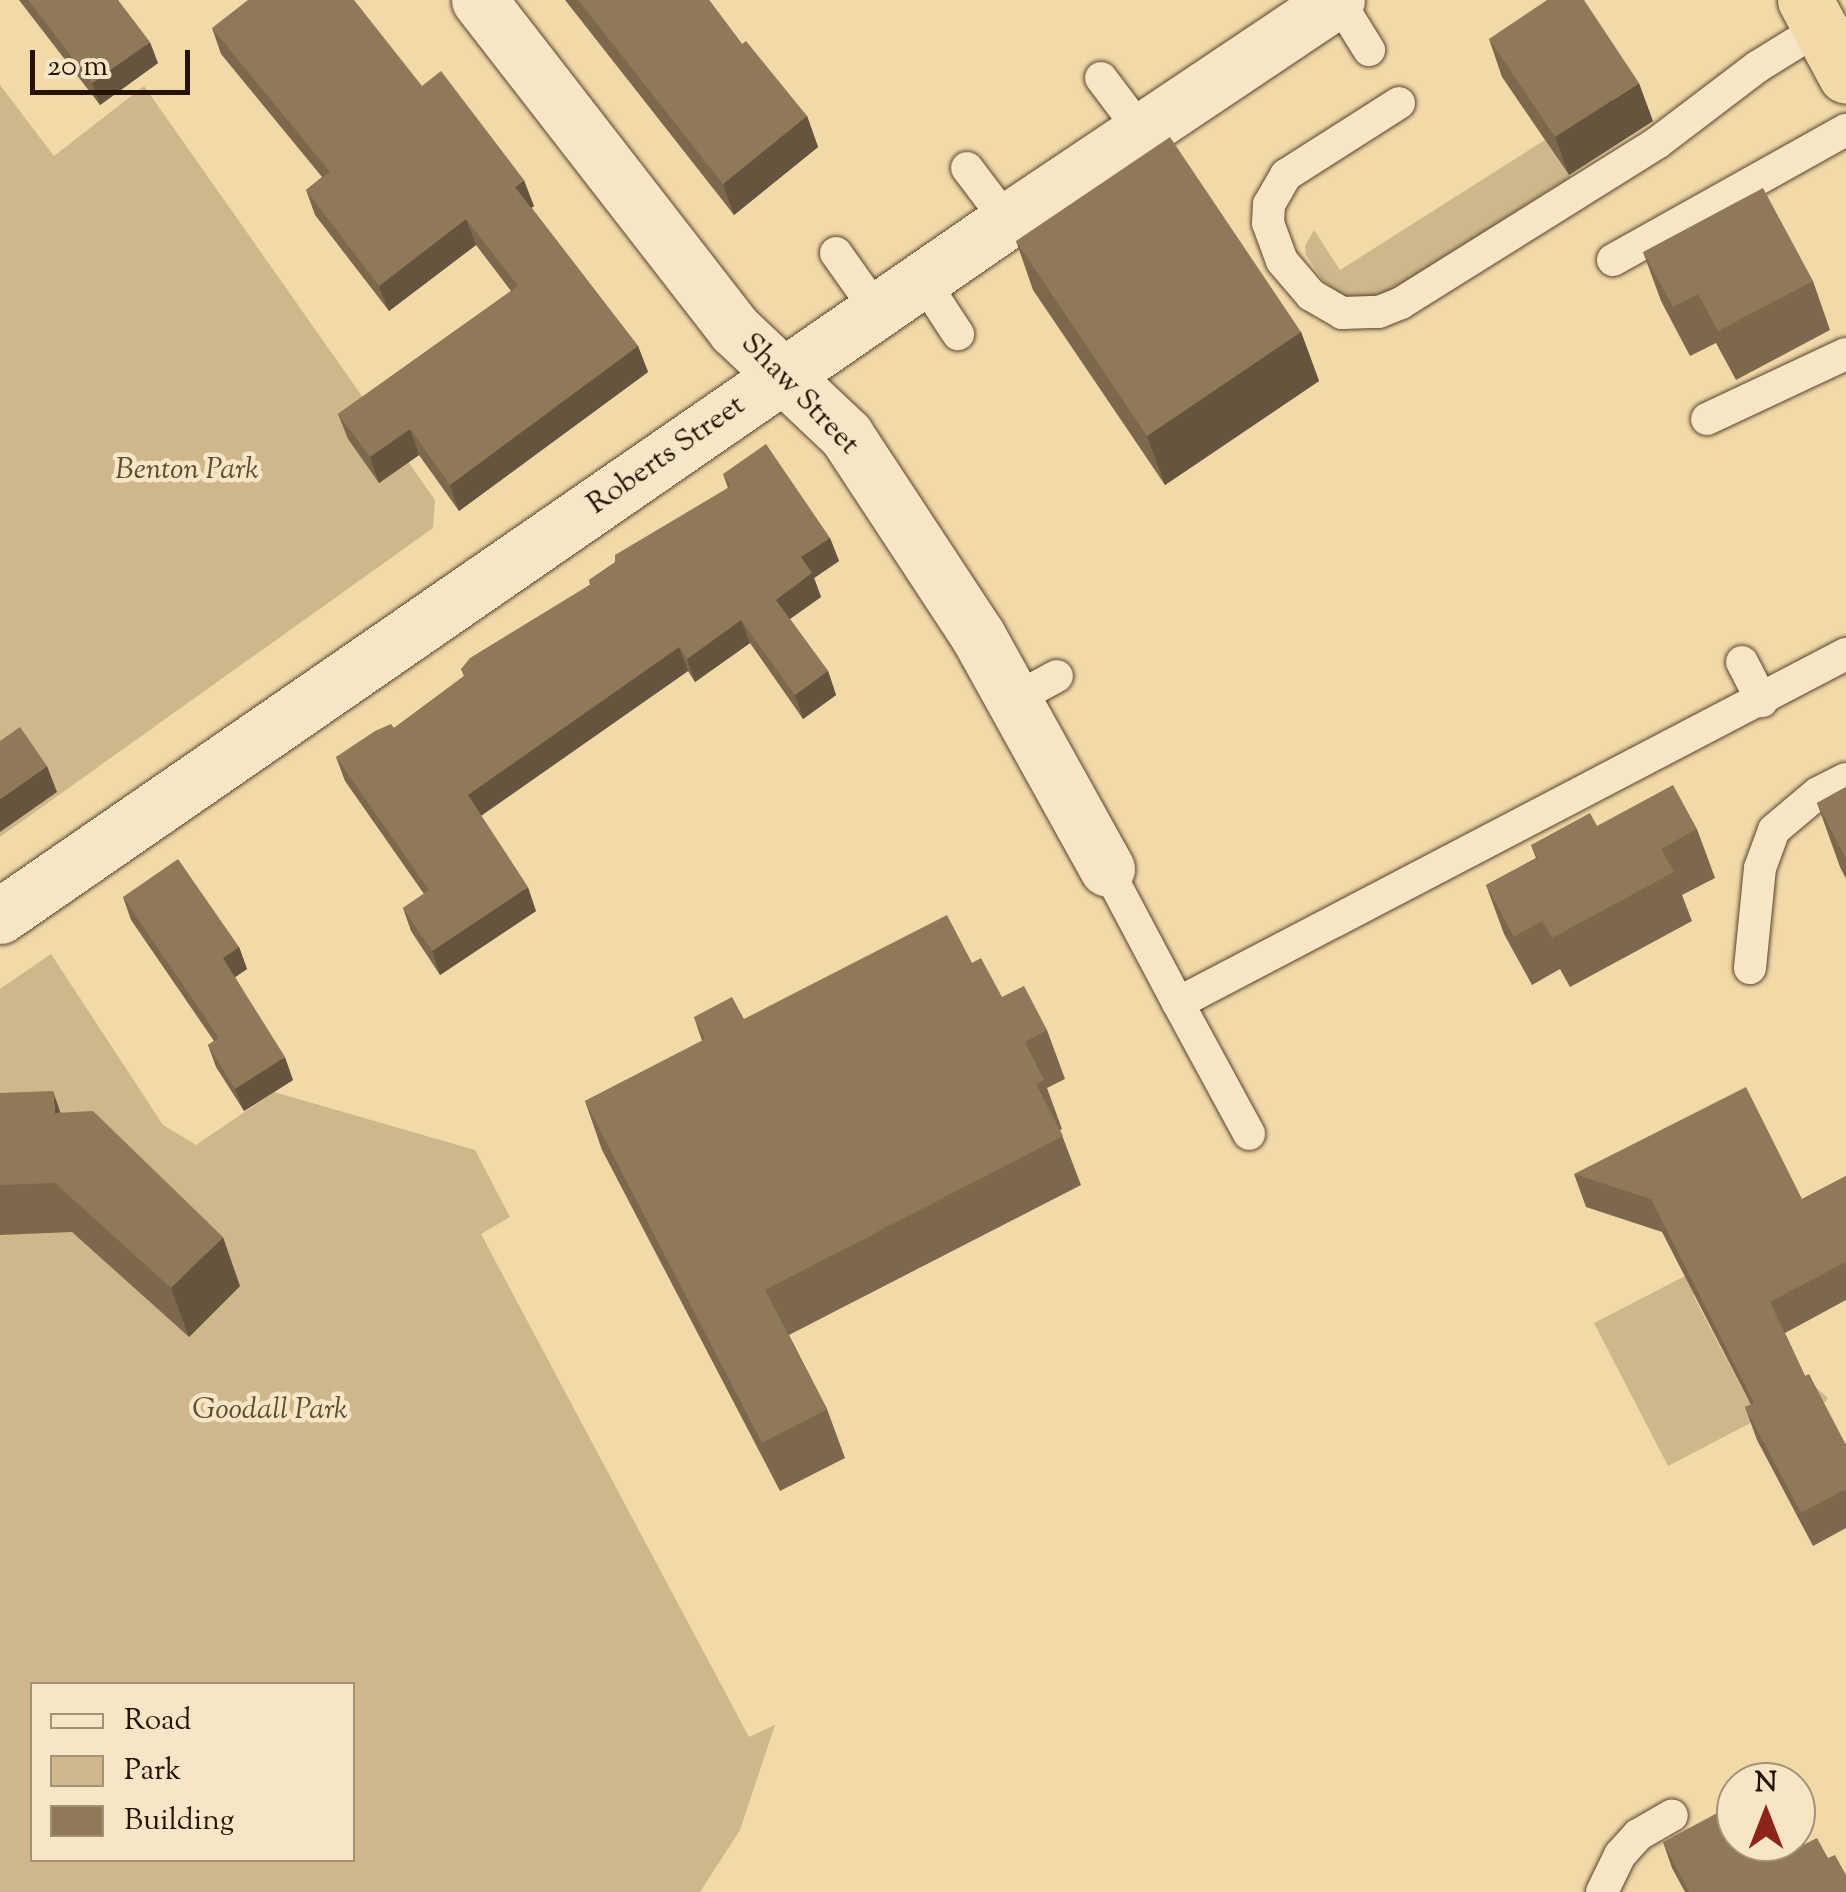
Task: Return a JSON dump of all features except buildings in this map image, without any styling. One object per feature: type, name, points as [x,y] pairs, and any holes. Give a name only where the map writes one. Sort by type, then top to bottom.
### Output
[{"type":"highway","points":[[1813,14],[1846,76]]},
{"type":"street","name":"Shaw Street","points":[[479,0],[735,330],[846,435],[978,636],[1035,688],[1107,869]]},
{"type":"street","name":"Roberts Street","points":[[0,916],[1007,221],[1338,0]]},
{"type":"lane","points":[[1338,0],[1369,50]]},
{"type":"lane","points":[[1399,104],[1286,176],[1269,204],[1268,222],[1282,261],[1311,296],[1342,313],[1379,312],[1401,302],[1657,142],[1757,67],[1813,14]]},
{"type":"lane","points":[[1101,78],[1141,131]]},
{"type":"lane","points":[[1613,260],[1846,130]]},
{"type":"lane","points":[[967,168],[1007,221]]},
{"type":"lane","points":[[836,253],[877,310]]},
{"type":"lane","points":[[922,280],[958,334]]},
{"type":"lane","points":[[1706,419],[1846,354]]},
{"type":"lane","points":[[1178,1003],[1846,654]]},
{"type":"lane","points":[[1742,662],[1762,701]]},
{"type":"lane","points":[[1750,968],[1760,868],[1774,830],[1818,793],[1846,779]]},
{"type":"lane","points":[[1107,869],[1249,1134]]},
{"type":"lane","points":[[1602,1892],[1620,1855],[1638,1834],[1672,1815]]},
{"type":"green space","name":"Benton Park","points":[[0,85],[54,156],[144,86],[435,500],[433,528],[0,837]]},
{"type":"green space","points":[[1545,140],[1570,177],[1385,295],[1348,299],[1324,282],[1306,255],[1305,246],[1314,230],[1340,270]]},
{"type":"green space","name":"Goodall Park","points":[[51,954],[163,1125],[196,1145],[274,1092],[475,1150],[510,1217],[481,1234],[749,1737],[775,1725],[740,1830],[700,1892],[0,1892],[0,989]]},
{"type":"green space","points":[[1846,1193],[1846,1215],[1693,1295],[1748,1400],[1801,1374],[1828,1398],[1821,1407],[1764,1416],[1668,1466],[1594,1323]]}]
